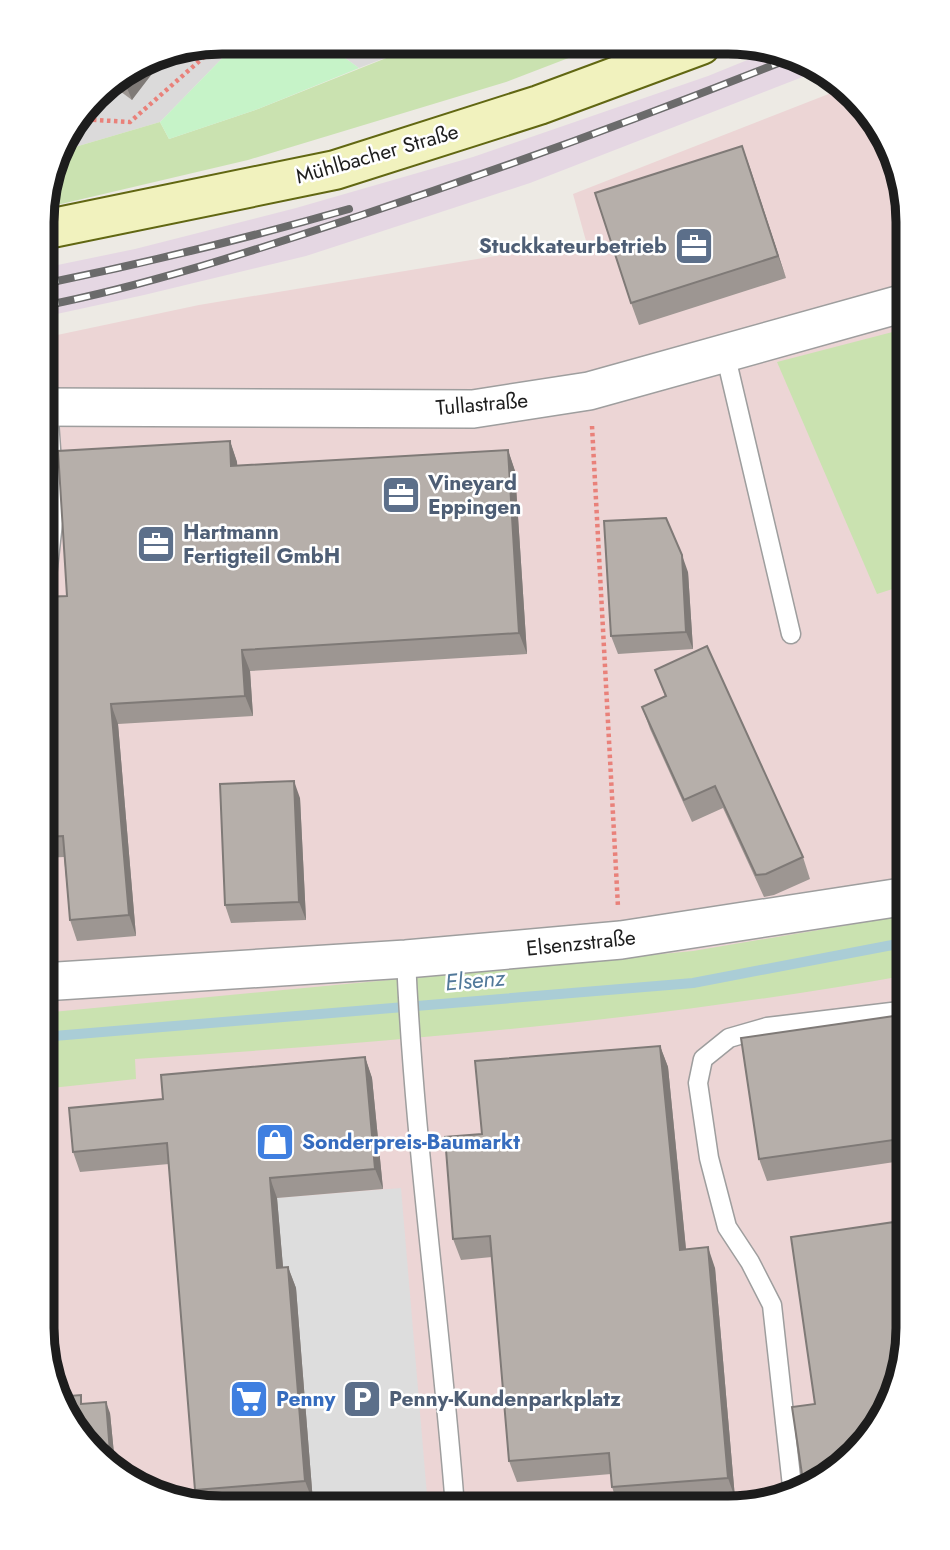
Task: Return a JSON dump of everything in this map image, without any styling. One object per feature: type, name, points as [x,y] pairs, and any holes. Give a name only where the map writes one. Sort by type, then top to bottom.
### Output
[{"type":"street","name":"Mühlbacher Straße","points":[[54,228],[335,170],[539,105],[677,54]]},
{"type":"street","name":"Tullastraße","points":[[54,407],[473,409],[589,391],[896,305]]},
{"type":"street","name":"Elsenzstraße","points":[[54,981],[406,959],[621,940],[895,899]]},
{"type":"lane","points":[[725,353],[791,634]]},
{"type":"lane","points":[[54,495],[54,514]]},
{"type":"lane","points":[[406,959],[411,1057],[444,1371],[454,1496]]},
{"type":"lane","points":[[792,1483],[772,1306],[750,1262],[727,1227],[709,1158],[698,1083],[703,1059],[729,1038],[767,1027],[895,1012]]},
{"type":"path","points":[[89,120],[130,122],[206,56]]},
{"type":"path","points":[[589,391],[621,940]]},
{"type":"shaded area","points":[[226,54],[160,122],[72,148],[96,112],[120,89],[138,77],[179,60]]},
{"type":"shaded area","points":[[339,54],[395,54],[359,68]]},
{"type":"shaded area","points":[[755,57],[792,67],[808,75],[530,183],[306,256],[54,315],[54,266],[135,249],[296,208],[473,157],[708,76]]},
{"type":"shaded area","points":[[833,92],[861,120],[873,138],[883,158],[893,190],[896,223],[895,1338],[887,1382],[861,1430],[830,1461],[792,1483],[760,1493],[727,1496],[223,1496],[179,1490],[138,1473],[104,1446],[77,1412],[67,1392],[57,1360],[54,1327],[54,336],[199,305],[586,241],[573,194]]},
{"type":"shaded area","name":"Penny-Kundenparkplatz","points":[[401,1188],[427,1496],[248,1496],[185,1297],[277,1198]]},
{"type":"green space","points":[[226,54],[339,54],[359,68],[258,109],[169,139],[160,122]]},
{"type":"green space","points":[[396,54],[579,54],[506,82],[248,160],[56,205],[63,168],[72,148],[160,122],[169,139],[258,109]]},
{"type":"green space","points":[[896,331],[896,588],[877,594],[777,362]]},
{"type":"green space","points":[[895,917],[895,977],[716,1005],[522,1028],[135,1059],[136,1079],[54,1088],[54,1012],[693,951]]},
{"type":"building","name":"Stuckkateurbetrieb","points":[[742,146],[778,256],[631,303],[595,193]]},
{"type":"building","points":[[230,441],[231,466],[508,450],[519,633],[242,650],[245,696],[111,704],[129,915],[70,920],[63,836],[54,836],[54,597],[67,596],[58,451]]},
{"type":"building","points":[[666,518],[682,555],[686,632],[611,636],[604,521]]},
{"type":"building","points":[[707,646],[803,857],[766,874],[756,875],[715,786],[684,800],[642,707],[666,696],[655,670]]},
{"type":"building","points":[[294,781],[299,902],[225,905],[220,784]]},
{"type":"building","points":[[895,1016],[895,1140],[759,1159],[741,1038]]},
{"type":"building","points":[[660,1046],[680,1250],[708,1247],[728,1478],[612,1487],[609,1453],[509,1461],[490,1236],[453,1239],[445,1137],[482,1134],[475,1061]]},
{"type":"building","points":[[365,1057],[375,1169],[270,1178],[277,1268],[288,1267],[305,1481],[195,1490],[167,1143],[73,1152],[69,1108],[163,1099],[161,1075]]},
{"type":"building","points":[[895,1222],[895,1338],[887,1382],[861,1430],[830,1461],[802,1478],[792,1407],[815,1404],[791,1237]]},
{"type":"building","points":[[81,1395],[81,1404],[106,1402],[110,1452],[89,1430],[69,1396]]},
{"type":"waterway","name":"Elsenz","points":[[54,1036],[693,983],[895,944]]},
{"type":"railway","points":[[54,304],[163,277],[359,216],[576,140],[779,63]]},
{"type":"railway","points":[[54,282],[197,249],[349,209]]},
{"type":"place","name":"Stuckkateurbetrieb","points":[[694,246]]},
{"type":"place","name":"Vineyard Eppingen","points":[[401,495]]},
{"type":"place","name":"Hartmann Fertigteil GmbH","points":[[156,544]]},
{"type":"place","name":"Sonderpreis-Baumarkt","points":[[275,1142]]},
{"type":"place","name":"Penny","points":[[249,1399]]},
{"type":"place","name":"Penny-Kundenparkplatz","points":[[362,1399]]}]
